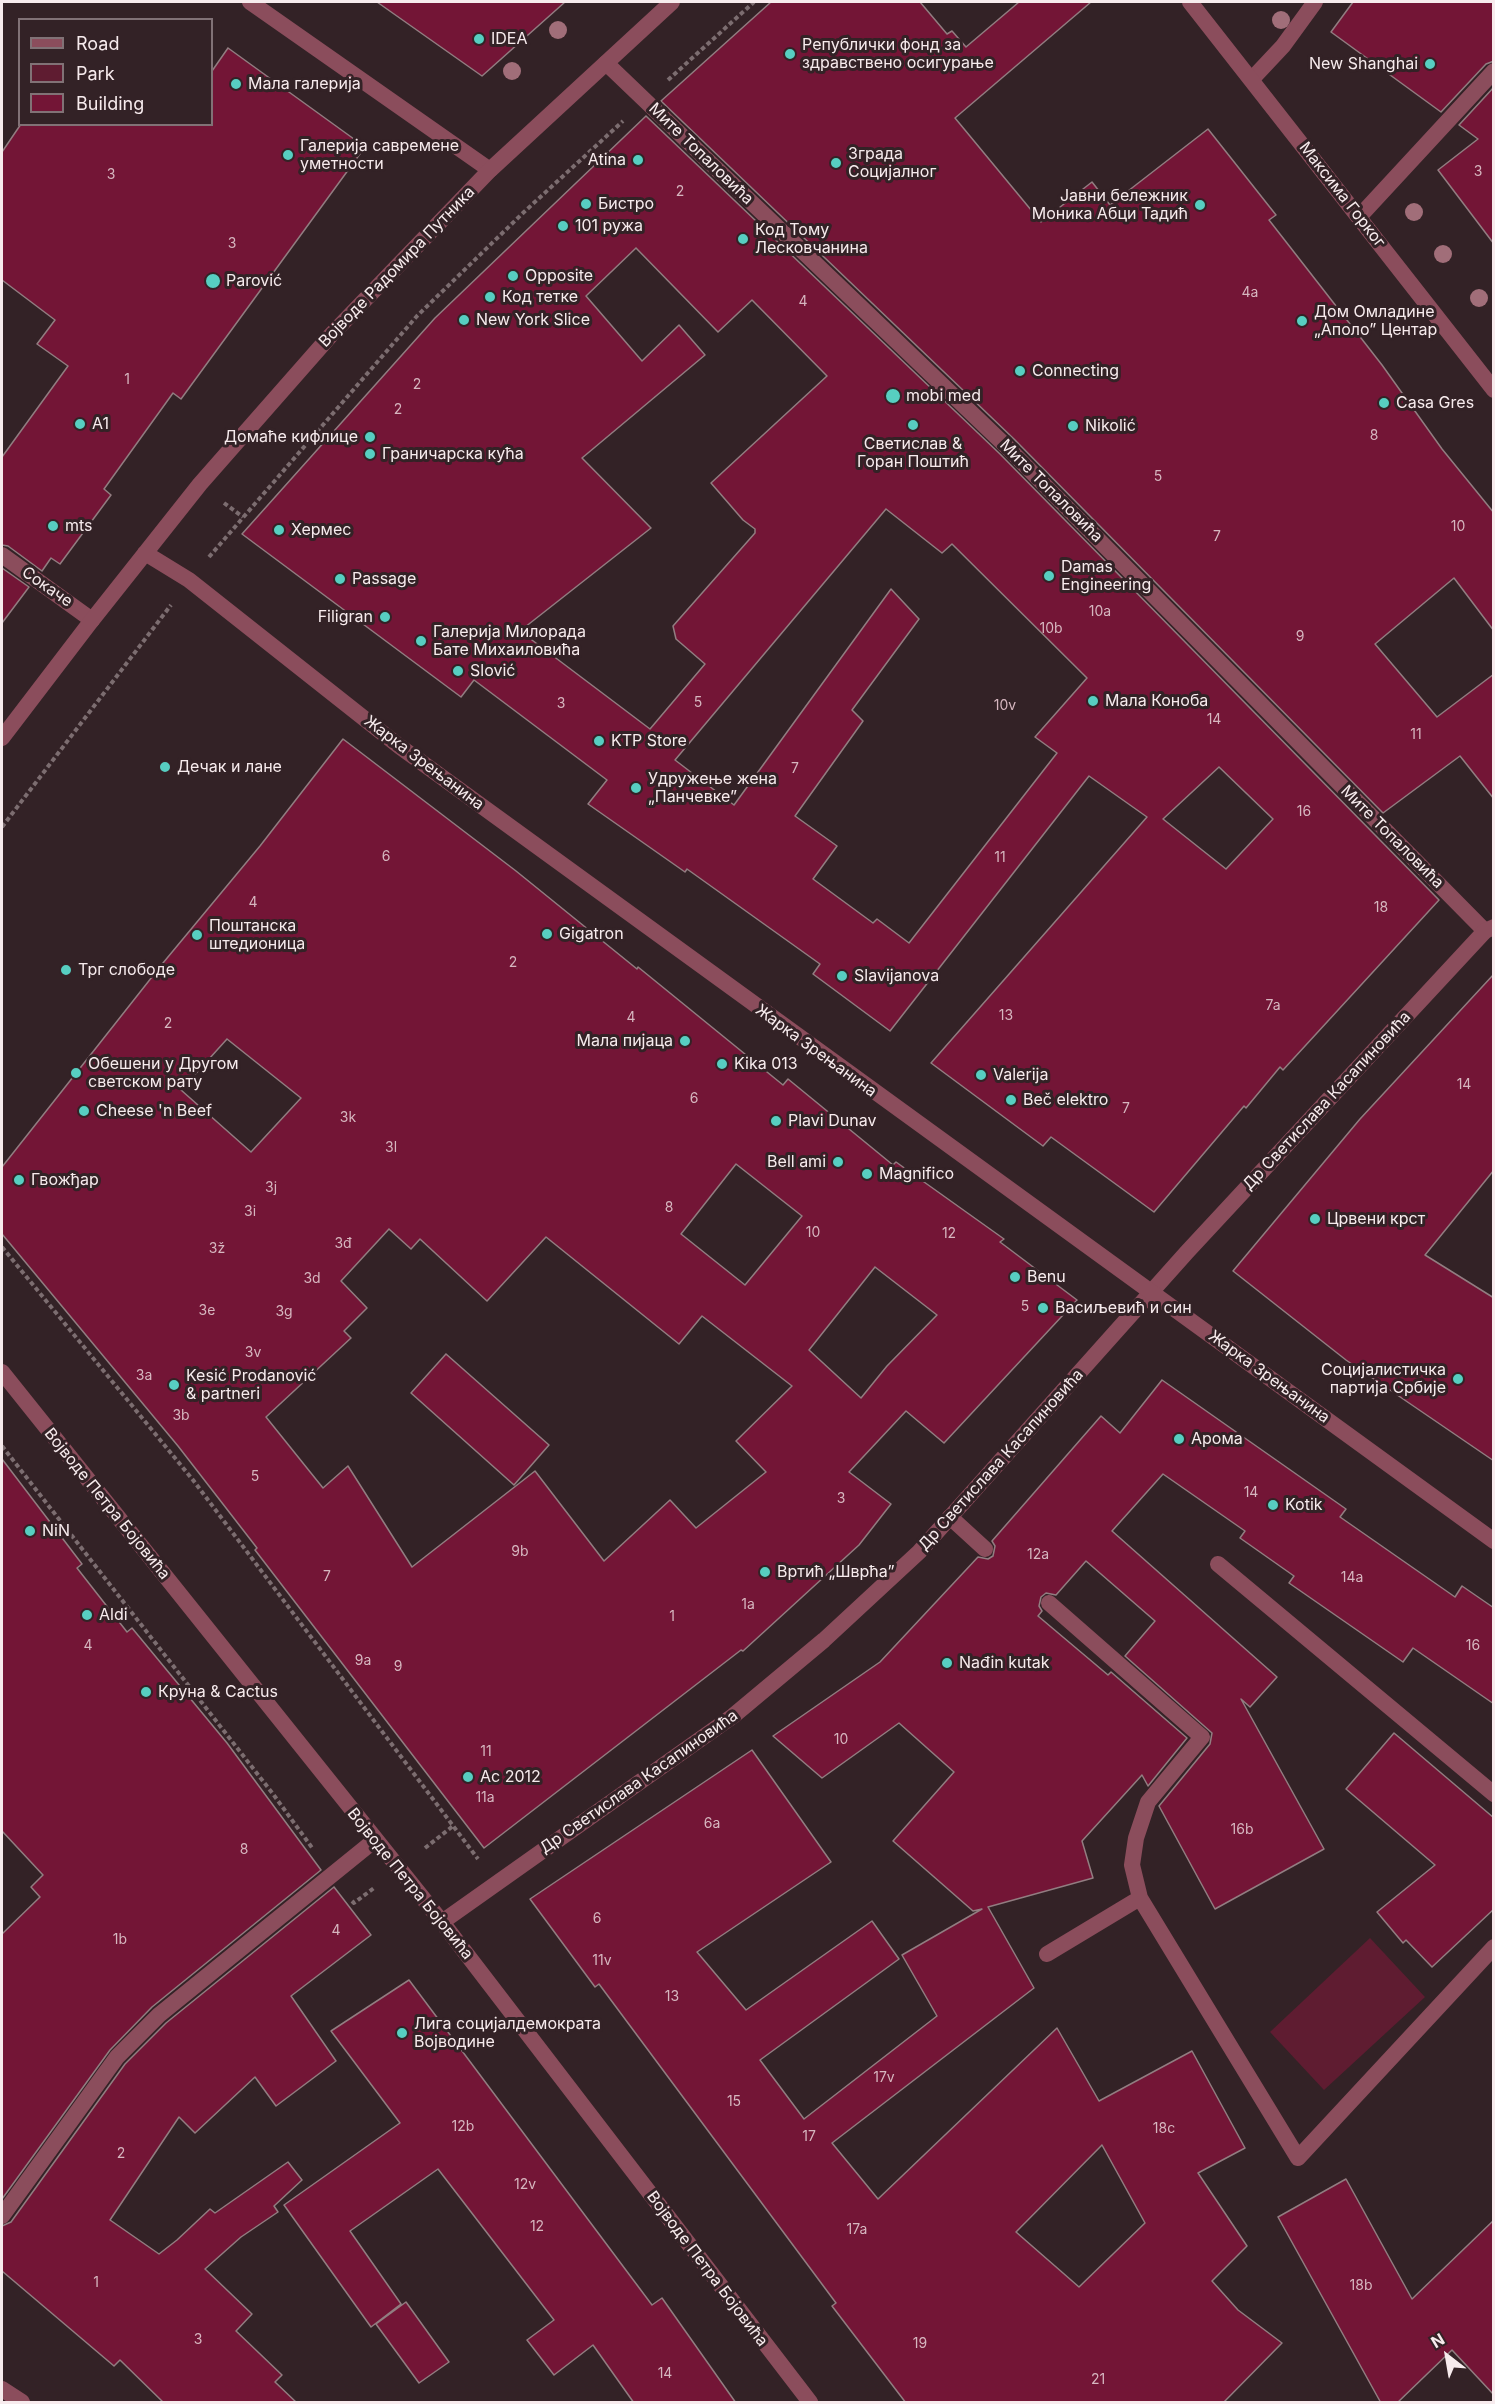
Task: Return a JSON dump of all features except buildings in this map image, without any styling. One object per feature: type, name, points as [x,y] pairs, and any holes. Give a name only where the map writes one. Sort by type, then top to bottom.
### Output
[{"type":"street","points":[[250,2],[490,170]]},
{"type":"street","name":"Војводе Радомира Путника","points":[[144,553],[200,484],[331,335],[490,170],[672,2]]},
{"type":"street","name":"Максима Горког","points":[[1190,2],[1494,390]]},
{"type":"street","points":[[1252,79],[1282,46],[1315,2]]},
{"type":"street","name":"Мите Топаловића","points":[[606,63],[1007,447],[1489,929]]},
{"type":"street","points":[[1359,217],[1494,71]]},
{"type":"street","points":[[2,738],[144,553]]},
{"type":"street","name":"Жарка Зрењанина","points":[[144,553],[189,580],[399,746],[1494,1541]]},
{"type":"street","name":"Сокаче","points":[[2,555],[92,620]]},
{"type":"street","name":"Др Светислава Касапиновића","points":[[442,1922],[733,1716],[824,1640],[919,1552],[1152,1291],[1489,929]]},
{"type":"street","name":"Војводе Петра Бојовића","points":[[2,1372],[442,1922],[810,2403]]},
{"type":"street","points":[[950,1517],[985,1549]]},
{"type":"street","points":[[1218,1564],[1494,1794]]},
{"type":"street","points":[[1049,1603],[1202,1737],[1148,1802],[1136,1838],[1132,1865],[1140,1898],[1298,2158],[1494,1947]]},
{"type":"street","points":[[2,2216],[117,2056],[159,2015],[375,1840]]},
{"type":"street","points":[[1047,1954],[1140,1898]]},
{"type":"street","points":[[2,2389],[22,2403]]},
{"type":"path","points":[[2,827],[131,660],[189,580],[417,316],[524,212],[754,2]]},
{"type":"path","points":[[2,1247],[193,1480],[496,1884]]},
{"type":"path","points":[[2,1446],[273,1794],[354,1903],[398,1869]]},
{"type":"green space","points":[[1370,1938],[1425,1997],[1324,2090],[1270,2032]]},
{"type":"place","name":"IDEA","points":[[479,39]]},
{"type":"place","name":"Републички фонд за здравствено осигурање","points":[[790,54]]},
{"type":"place","name":"New Shanghai","points":[[1430,64]]},
{"type":"place","name":"Мала галерија","points":[[236,84]]},
{"type":"place","name":"Галерија савремене уметности","points":[[288,155]]},
{"type":"place","name":"Atina","points":[[638,160]]},
{"type":"place","name":"Зграда Социјалног","points":[[836,163]]},
{"type":"place","name":"Бистро","points":[[586,204]]},
{"type":"place","name":"Јавни бележник Моника Абци Тадић","points":[[1200,205]]},
{"type":"place","name":"101 ружа","points":[[563,226]]},
{"type":"place","name":"Код Тому Лесковчанина","points":[[743,239]]},
{"type":"place","name":"Opposite","points":[[513,276]]},
{"type":"place","name":"Parović","points":[[213,281]]},
{"type":"place","name":"Код тетке","points":[[490,297]]},
{"type":"place","name":"New York Slice","points":[[464,320]]},
{"type":"place","name":"Дом Омладине „Аполо” Центар","points":[[1302,321]]},
{"type":"place","name":"Connecting","points":[[1020,371]]},
{"type":"place","name":"mobi med","points":[[893,396]]},
{"type":"place","name":"Casa Gres","points":[[1384,403]]},
{"type":"place","name":"A1","points":[[80,424]]},
{"type":"place","name":"Светислав & Горан Поштић","points":[[913,425]]},
{"type":"place","name":"Nikolić","points":[[1073,426]]},
{"type":"place","name":"Домаће кифлице","points":[[370,437]]},
{"type":"place","name":"Граничарска кућа","points":[[370,454]]},
{"type":"place","name":"mts","points":[[53,526]]},
{"type":"place","name":"Хермес","points":[[279,530]]},
{"type":"place","name":"Damas Engineering","points":[[1049,576]]},
{"type":"place","name":"Passage","points":[[340,579]]},
{"type":"place","name":"Filigran","points":[[385,617]]},
{"type":"place","name":"Галерија Милорада Бате Михаиловића","points":[[421,641]]},
{"type":"place","name":"Slović","points":[[458,671]]},
{"type":"place","name":"Мала Коноба","points":[[1093,701]]},
{"type":"place","name":"KTP Store","points":[[599,741]]},
{"type":"place","name":"Дечак и лане","points":[[165,767]]},
{"type":"place","name":"Удружење жена „Панчевке”","points":[[636,788]]},
{"type":"place","name":"Gigatron","points":[[547,934]]},
{"type":"place","name":"Поштанска штедионица","points":[[197,935]]},
{"type":"place","name":"Трг слободе","points":[[66,970]]},
{"type":"place","name":"Slavijanova","points":[[842,976]]},
{"type":"place","name":"Мала пијаца","points":[[685,1041]]},
{"type":"place","name":"Kika 013","points":[[722,1064]]},
{"type":"place","name":"Обешени у Другом светском рату","points":[[76,1073]]},
{"type":"place","name":"Valerija","points":[[981,1075]]},
{"type":"place","name":"Beč elektro","points":[[1011,1100]]},
{"type":"place","name":"Cheese 'n Beef","points":[[84,1111]]},
{"type":"place","name":"Plavi Dunav","points":[[776,1121]]},
{"type":"place","name":"Bell ami","points":[[838,1162]]},
{"type":"place","name":"Magnifico","points":[[867,1174]]},
{"type":"place","name":"Гвожђар","points":[[19,1180]]},
{"type":"place","name":"Црвени крст","points":[[1315,1219]]},
{"type":"place","name":"Benu","points":[[1015,1277]]},
{"type":"place","name":"Васиљевић и син","points":[[1043,1308]]},
{"type":"place","name":"Социјалистичка партија Србије","points":[[1458,1379]]},
{"type":"place","name":"Kesić Prodanović & partneri","points":[[174,1385]]},
{"type":"place","name":"Арома","points":[[1179,1439]]},
{"type":"place","name":"Kotik","points":[[1273,1505]]},
{"type":"place","name":"NiN","points":[[30,1531]]},
{"type":"place","name":"Вртић „Шврћа”","points":[[765,1572]]},
{"type":"place","name":"Aldi","points":[[87,1615]]},
{"type":"place","name":"Nađin kutak","points":[[947,1663]]},
{"type":"place","name":"Круна & Cactus","points":[[146,1692]]},
{"type":"place","name":"Ас 2012","points":[[468,1777]]},
{"type":"place","name":"Лига социјалдемократа Војводине","points":[[402,2033]]}]
